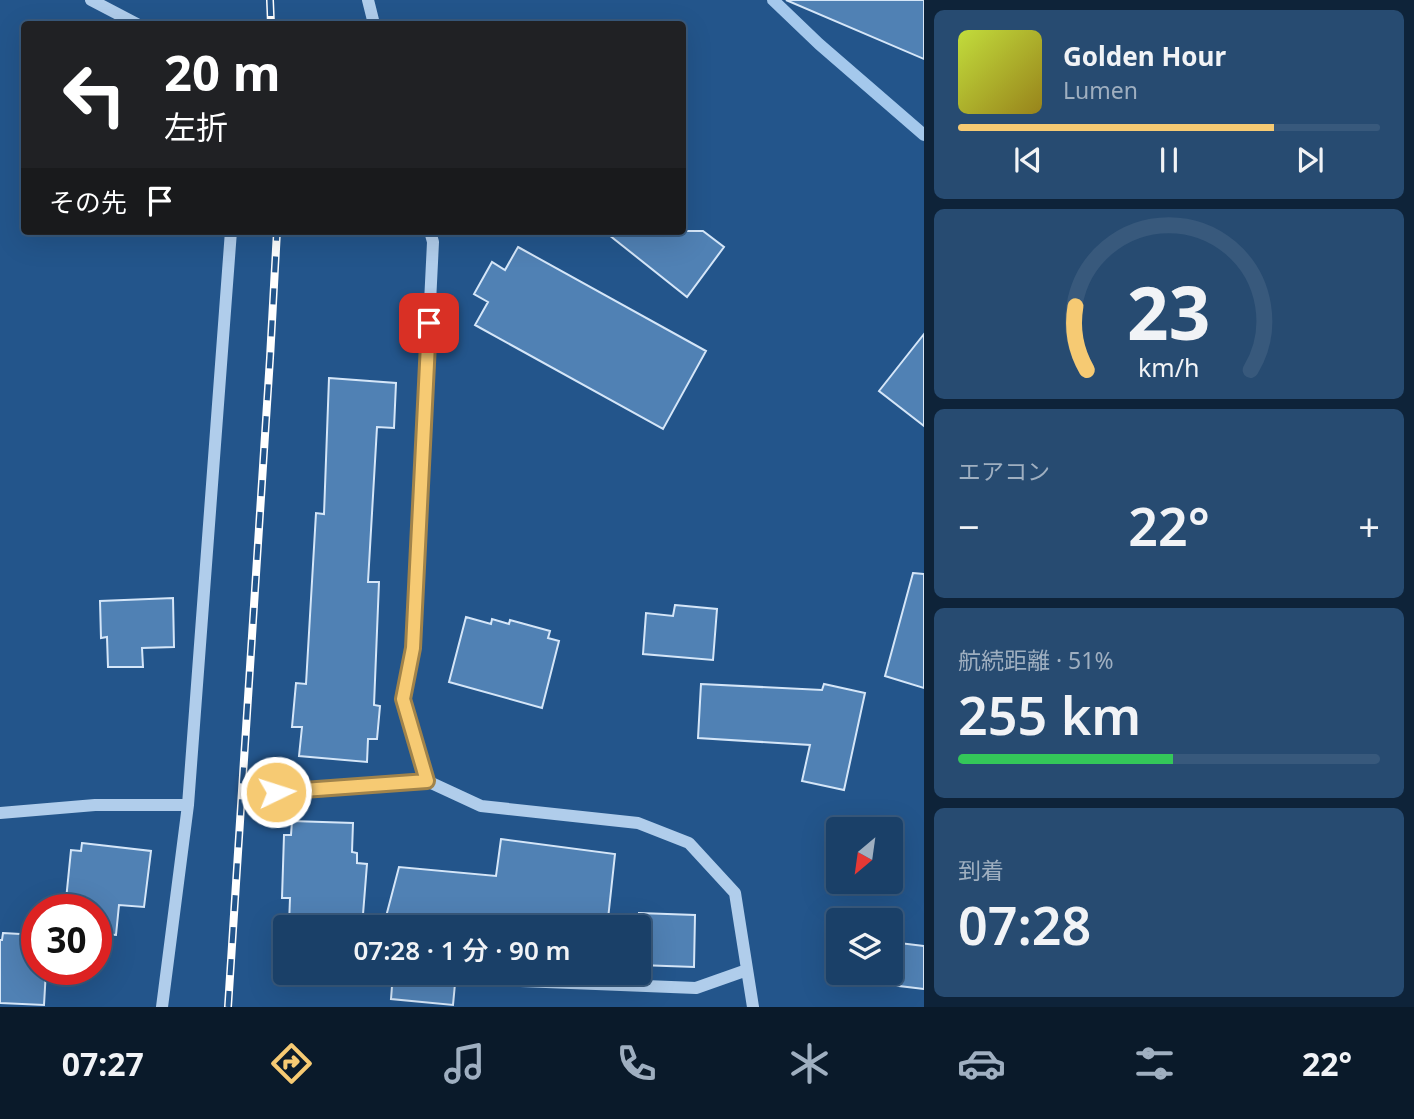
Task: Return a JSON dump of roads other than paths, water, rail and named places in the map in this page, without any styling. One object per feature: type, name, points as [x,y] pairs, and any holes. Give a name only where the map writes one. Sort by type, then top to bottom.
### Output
[{"type":"street","points":[[91,0],[131,21]]},
{"type":"street","points":[[368,0],[373,21]]},
{"type":"street","points":[[162,1007],[188,805],[232,235]]},
{"type":"street","points":[[427,781],[403,699],[413,648],[433,242],[430,235]]},
{"type":"street","points":[[276,792],[427,781],[481,806],[638,823],[689,844],[735,893],[752,1007]]},
{"type":"street","points":[[0,813],[95,805],[188,805]]},
{"type":"street","points":[[621,985],[696,988],[747,970]]},
{"type":"waterway","points":[[773,0],[819,44],[924,135]]},
{"type":"railway","points":[[270,0],[271,21]]},
{"type":"railway","points":[[228,1007],[277,235]]}]
